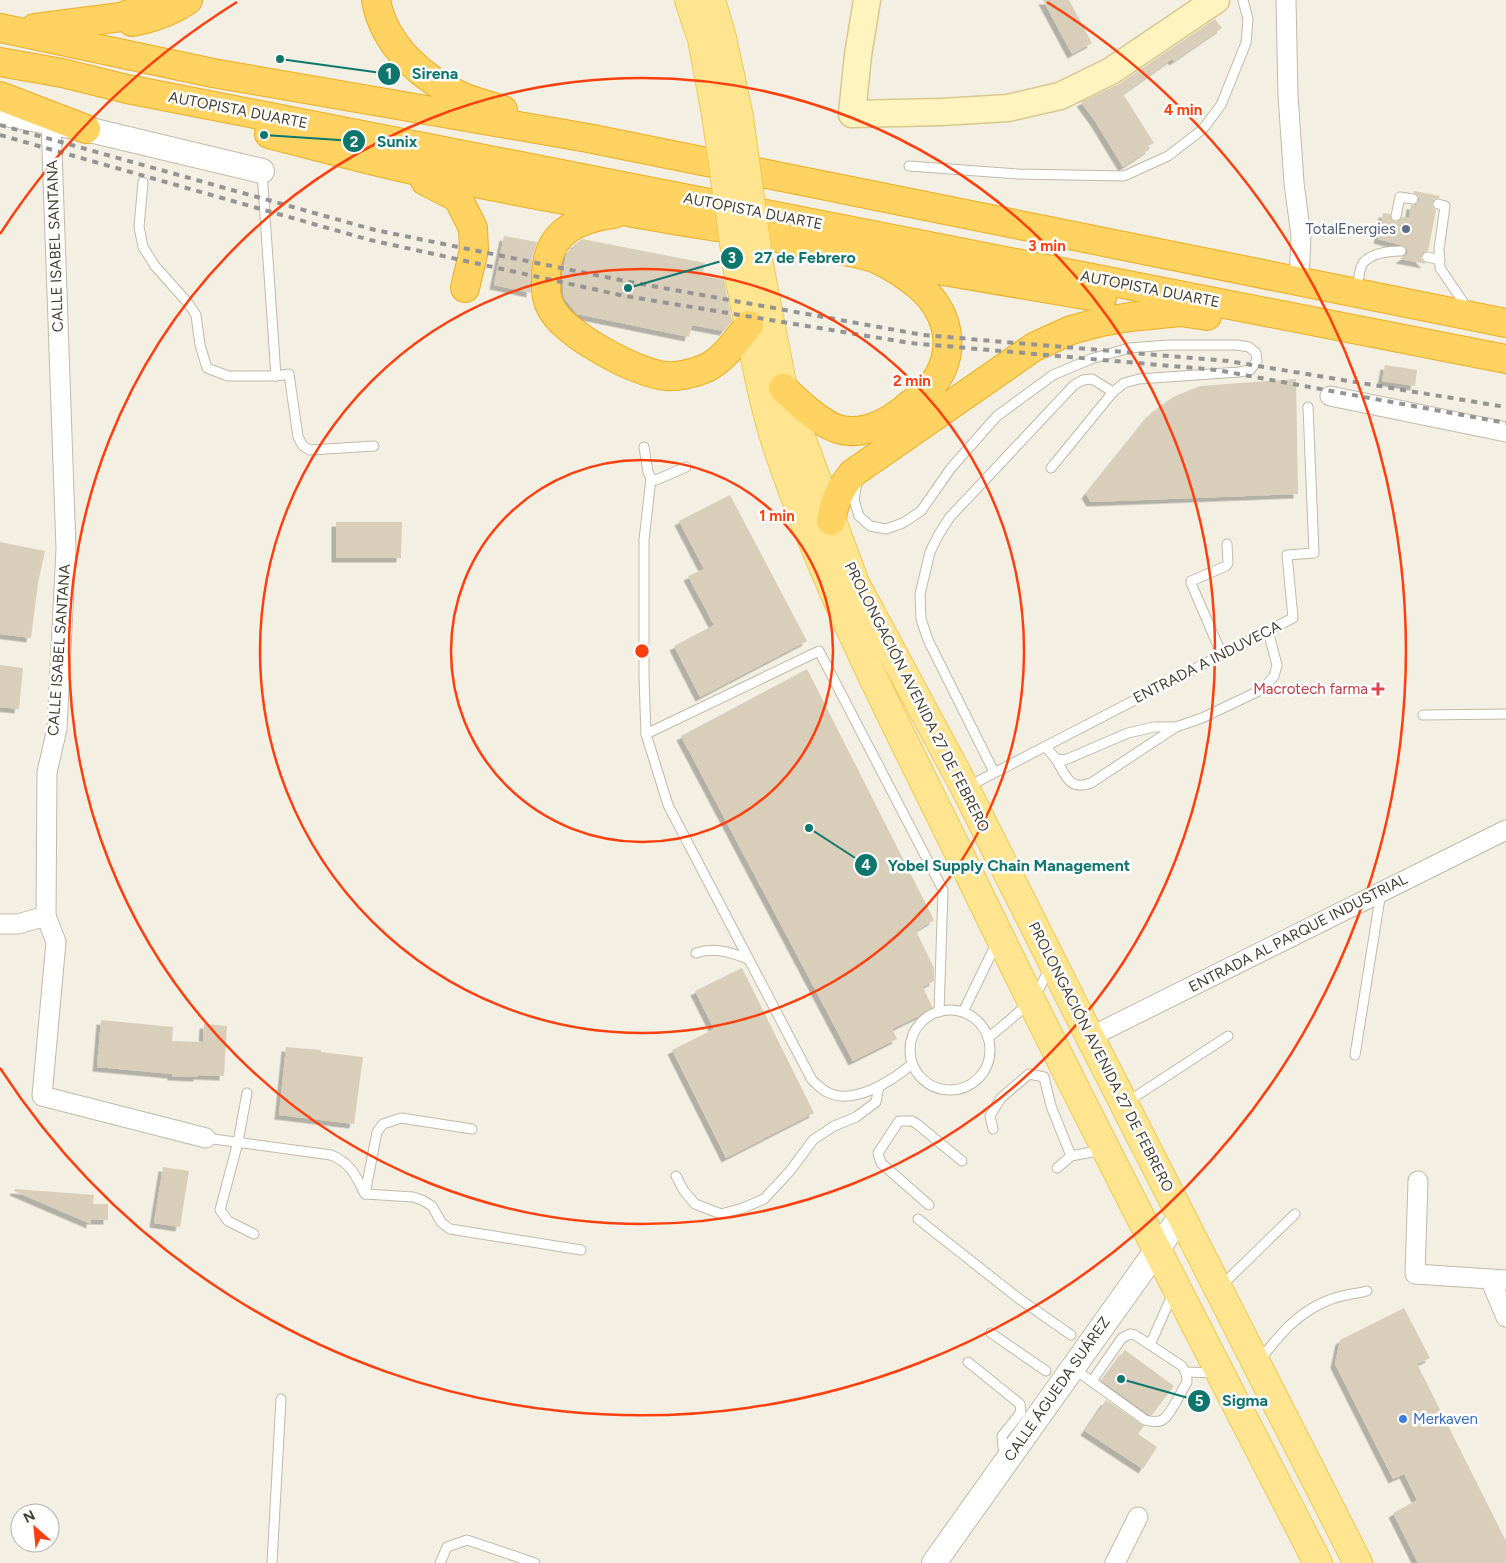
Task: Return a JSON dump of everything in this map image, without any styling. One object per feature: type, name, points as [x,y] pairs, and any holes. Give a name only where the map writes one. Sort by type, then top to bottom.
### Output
[{"type":"highway","points":[[5,29],[121,17],[139,10],[153,0]]},
{"type":"highway","points":[[74,23],[128,23],[151,19],[176,9],[188,0]]},
{"type":"highway","points":[[376,0],[385,28],[402,54],[444,87],[464,97],[588,138]]},
{"type":"highway","name":"AUTOPISTA DUARTE","points":[[5,29],[213,73],[588,138],[1506,323]]},
{"type":"highway","name":"AUTOPISTA DUARTE","points":[[0,62],[62,73],[127,89],[1506,359]]},
{"type":"highway","points":[[127,89],[208,118],[397,167],[630,212],[789,239],[877,259],[1180,312],[1234,320],[1303,319]]},
{"type":"highway","points":[[0,96],[86,129]]},
{"type":"highway","points":[[397,167],[458,198],[473,228],[474,250],[465,288]]},
{"type":"highway","points":[[630,212],[593,217],[576,223],[550,249],[546,268],[545,290],[551,308],[562,324],[586,341],[635,368],[666,376],[689,374],[708,368],[722,356],[749,325]]},
{"type":"highway","points":[[783,388],[828,425],[840,430],[866,430],[898,415],[926,391],[942,370],[948,348],[947,327],[937,308],[925,292],[908,277],[877,259]]},
{"type":"highway","points":[[831,521],[834,502],[842,486],[853,473],[1034,347],[1071,330],[1101,322],[1180,312]]},
{"type":"main road","name":"PROLONGACIÓN AVENIDA 27 DE FEBRERO","points":[[689,0],[723,113],[751,281],[783,388],[855,584],[965,788],[1358,1563]]},
{"type":"main road","name":"PROLONGACIÓN AVENIDA 27 DE FEBRERO","points":[[711,0],[722,38],[723,113]]},
{"type":"main road","points":[[867,0],[858,55],[852,114],[1008,108],[1060,96],[1111,71],[1216,0]]},
{"type":"main road","name":"PROLONGACIÓN AVENIDA 27 DE FEBRERO","points":[[751,281],[749,325],[764,402],[779,452],[807,531],[832,590],[999,937],[1156,1251],[1318,1563]]},
{"type":"main road","points":[[918,769],[945,754]]},
{"type":"street","points":[[1286,0],[1288,95],[1294,183],[1301,236],[1299,282]]},
{"type":"street","points":[[0,112],[86,129],[262,171]]},
{"type":"street","name":"CALLE ISABEL SANTANA","points":[[51,122],[66,549],[57,729],[47,772],[46,916],[56,942],[42,1096],[206,1138]]},
{"type":"street","points":[[1330,396],[1506,432]]},
{"type":"street","name":"ENTRADA AL PARQUE INDUSTRIAL","points":[[1090,1037],[1506,830]]},
{"type":"street","points":[[0,924],[18,924],[46,916]]},
{"type":"street","points":[[1418,1181],[1415,1274],[1498,1280],[1506,1317]]},
{"type":"street","name":"CALLE ÁGUEDA SUÁREZ","points":[[934,1563],[1011,1454],[1082,1374],[1156,1251],[1181,1216]]},
{"type":"street","points":[[1115,1563],[1138,1517]]},
{"type":"lane","points":[[909,166],[1018,174],[1124,176],[1168,156],[1202,129],[1221,105],[1246,43],[1248,19],[1243,0]]},
{"type":"lane","points":[[262,171],[276,376]]},
{"type":"lane","points":[[143,182],[139,227],[143,248],[155,266],[188,303],[196,315],[200,346],[208,368],[228,376],[290,375],[298,437],[303,446],[310,450],[374,446]]},
{"type":"lane","points":[[1396,216],[1400,197],[1413,199]]},
{"type":"lane","points":[[1438,204],[1445,206],[1439,249],[1440,268],[1472,316]]},
{"type":"lane","points":[[1357,294],[1360,269],[1364,262],[1388,247],[1401,252]]},
{"type":"lane","points":[[1427,257],[1440,260]]},
{"type":"lane","points":[[865,465],[857,483],[854,500],[859,516],[870,526],[886,529],[903,523],[921,511],[951,468],[997,416],[1053,376],[1091,359],[1128,348],[1148,346],[1237,345],[1249,347],[1257,357],[1254,366],[1250,370],[1139,379],[1124,383],[1113,392],[1052,468]]},
{"type":"lane","points":[[994,772],[928,640],[921,619],[920,594],[930,552],[950,517],[1074,385],[1084,380],[1092,379],[1113,392]]},
{"type":"lane","name":"ENTRADA A INDUVECA","points":[[965,788],[1292,618],[1287,555],[1314,553],[1308,407]]},
{"type":"lane","points":[[644,447],[648,472],[651,478],[644,540],[646,734],[668,805],[812,1080],[827,1092],[846,1097],[879,1086],[896,1077],[912,1064]]},
{"type":"lane","points":[[651,478],[656,480],[686,467]]},
{"type":"lane","points":[[1222,655],[1191,581],[1226,566],[1228,563],[1227,544]]},
{"type":"lane","points":[[1045,746],[1056,759],[1070,782],[1076,786],[1091,783],[1176,727],[1202,718],[1263,689],[1274,676],[1278,665],[1268,631]]},
{"type":"lane","points":[[646,734],[819,651],[943,890],[939,1012]]},
{"type":"lane","points":[[1423,716],[1506,714]]},
{"type":"lane","points":[[1056,759],[1064,760],[1128,733],[1154,727],[1176,727]]},
{"type":"lane","points":[[1355,1055],[1381,892]]},
{"type":"lane","points":[[963,1012],[999,937]]},
{"type":"lane","points":[[696,953],[716,950],[727,951],[748,959]]},
{"type":"lane","points":[[988,1038],[1031,1001],[1044,982],[1052,961]]},
{"type":"lane","points":[[951,1010],[963,1012],[978,1022],[988,1038],[989,1060],[983,1074],[972,1084],[959,1090],[944,1090],[930,1086],[919,1077],[912,1064],[909,1051],[914,1032],[927,1017],[939,1012],[951,1010]]},
{"type":"lane","points":[[1124,1103],[1228,1036]]},
{"type":"lane","points":[[993,1129],[990,1116],[1001,1098],[1029,1074],[1044,1078],[1051,1106],[1071,1156]]},
{"type":"lane","points":[[676,1176],[684,1192],[696,1204],[721,1214],[764,1199],[790,1171],[813,1140],[834,1126],[856,1117],[876,1102],[879,1086]]},
{"type":"lane","points":[[247,1093],[238,1142],[220,1210],[228,1221],[254,1234]]},
{"type":"lane","points":[[366,1194],[377,1132],[383,1124],[401,1118],[472,1129]]},
{"type":"lane","points":[[928,1205],[880,1163],[878,1153],[899,1121],[912,1121],[917,1124],[962,1161]]},
{"type":"lane","points":[[206,1138],[331,1155],[344,1161],[352,1168],[366,1194]]},
{"type":"lane","points":[[1058,1168],[1071,1156],[1106,1149]]},
{"type":"lane","points":[[366,1194],[413,1197],[422,1200],[432,1206],[441,1222],[450,1229],[581,1250]]},
{"type":"lane","points":[[1218,1289],[1295,1214]]},
{"type":"lane","points":[[918,1219],[1018,1298],[1071,1335]]},
{"type":"lane","points":[[1150,1345],[1175,1287]]},
{"type":"lane","points":[[1257,1364],[1283,1330],[1305,1312],[1330,1299],[1367,1292]]},
{"type":"lane","points":[[991,1333],[1046,1371]]},
{"type":"lane","points":[[1135,1335],[1150,1345],[1182,1366],[1186,1372],[1187,1382],[1166,1418],[1158,1422],[1145,1420],[1082,1374],[1126,1336],[1135,1335]]},
{"type":"lane","points":[[968,1362],[1020,1404],[1021,1412],[1002,1436],[1003,1447],[1011,1454]]},
{"type":"lane","points":[[1186,1372],[1220,1373]]},
{"type":"lane","points":[[272,1563],[281,1399]]},
{"type":"lane","points":[[440,1563],[447,1547],[467,1540],[515,1560],[535,1563]]},
{"type":"building","points":[[1043,0],[1069,0],[1092,43],[1072,54]]},
{"type":"building","points":[[1215,19],[1222,28],[1174,61],[1172,59],[1123,94],[1154,143],[1148,146],[1150,149],[1123,167],[1081,102],[1119,84]]},
{"type":"building","name":"TotalEnergies","points":[[1414,191],[1440,196],[1434,199],[1432,203],[1433,208],[1436,210],[1428,251],[1423,252],[1421,256],[1421,259],[1426,264],[1400,259],[1407,254],[1404,246],[1378,239],[1383,213],[1390,214],[1395,222],[1402,217],[1409,218],[1411,205],[1416,205],[1419,200],[1419,196]]},
{"type":"building","points":[[504,236],[537,242],[532,258],[531,293],[494,285]]},
{"type":"building","points":[[582,239],[705,263],[702,275],[724,280],[732,321],[724,331],[692,325],[689,337],[577,314],[564,298],[562,276],[566,255]]},
{"type":"building","points":[[1385,365],[1417,370],[1415,386],[1382,381]]},
{"type":"building","points":[[1296,379],[1298,494],[1091,502],[1086,494],[1151,413],[1173,397],[1200,386]]},
{"type":"building","points":[[730,495],[807,641],[700,697],[674,646],[714,625],[688,576],[704,569],[679,521]]},
{"type":"building","points":[[336,522],[402,522],[401,558],[336,558]]},
{"type":"building","points":[[0,542],[45,551],[38,583],[31,638],[0,634]]},
{"type":"building","points":[[0,665],[23,668],[19,709],[0,707]]},
{"type":"building","points":[[807,669],[934,920],[916,931],[934,968],[934,981],[923,987],[933,1009],[892,1029],[897,1039],[853,1061],[681,736]]},
{"type":"building","points":[[742,968],[814,1113],[726,1158],[672,1050],[714,1029],[695,991]]},
{"type":"building","points":[[101,1020],[173,1027],[172,1041],[203,1042],[204,1024],[227,1026],[224,1076],[172,1076],[172,1074],[97,1067]]},
{"type":"building","points":[[286,1047],[321,1050],[321,1052],[363,1057],[354,1124],[279,1115]]},
{"type":"building","points":[[163,1167],[189,1171],[180,1227],[154,1223]]},
{"type":"building","points":[[15,1189],[94,1195],[93,1204],[108,1204],[108,1220],[91,1220],[91,1224],[14,1191]]},
{"type":"building","name":"Merkaven","points":[[1404,1308],[1430,1358],[1417,1364],[1506,1541],[1506,1563],[1418,1563],[1393,1513],[1417,1500],[1404,1474],[1393,1479],[1335,1364],[1340,1340]]},
{"type":"building","points":[[1125,1350],[1174,1386],[1152,1415],[1102,1381]]},
{"type":"building","points":[[1106,1400],[1144,1426],[1138,1434],[1157,1447],[1143,1469],[1085,1431]]},
{"type":"railway","points":[[0,125],[375,230],[630,282],[923,335],[1228,361],[1506,407]]},
{"type":"railway","points":[[0,135],[370,240],[625,296],[910,343],[1217,370],[1506,423]]},
{"type":"place","name":"Sirena","points":[[280,59]]},
{"type":"place","name":"Sunix","points":[[264,135]]},
{"type":"place","name":"TotalEnergies","points":[[1406,229]]},
{"type":"place","name":"27 de Febrero","points":[[628,288]]},
{"type":"place","name":"Macrotech farma","points":[[1378,689]]},
{"type":"place","name":"Yobel Supply Chain Management","points":[[809,828]]},
{"type":"place","name":"Sigma","points":[[1121,1379]]},
{"type":"place","name":"Merkaven","points":[[1403,1419]]}]
